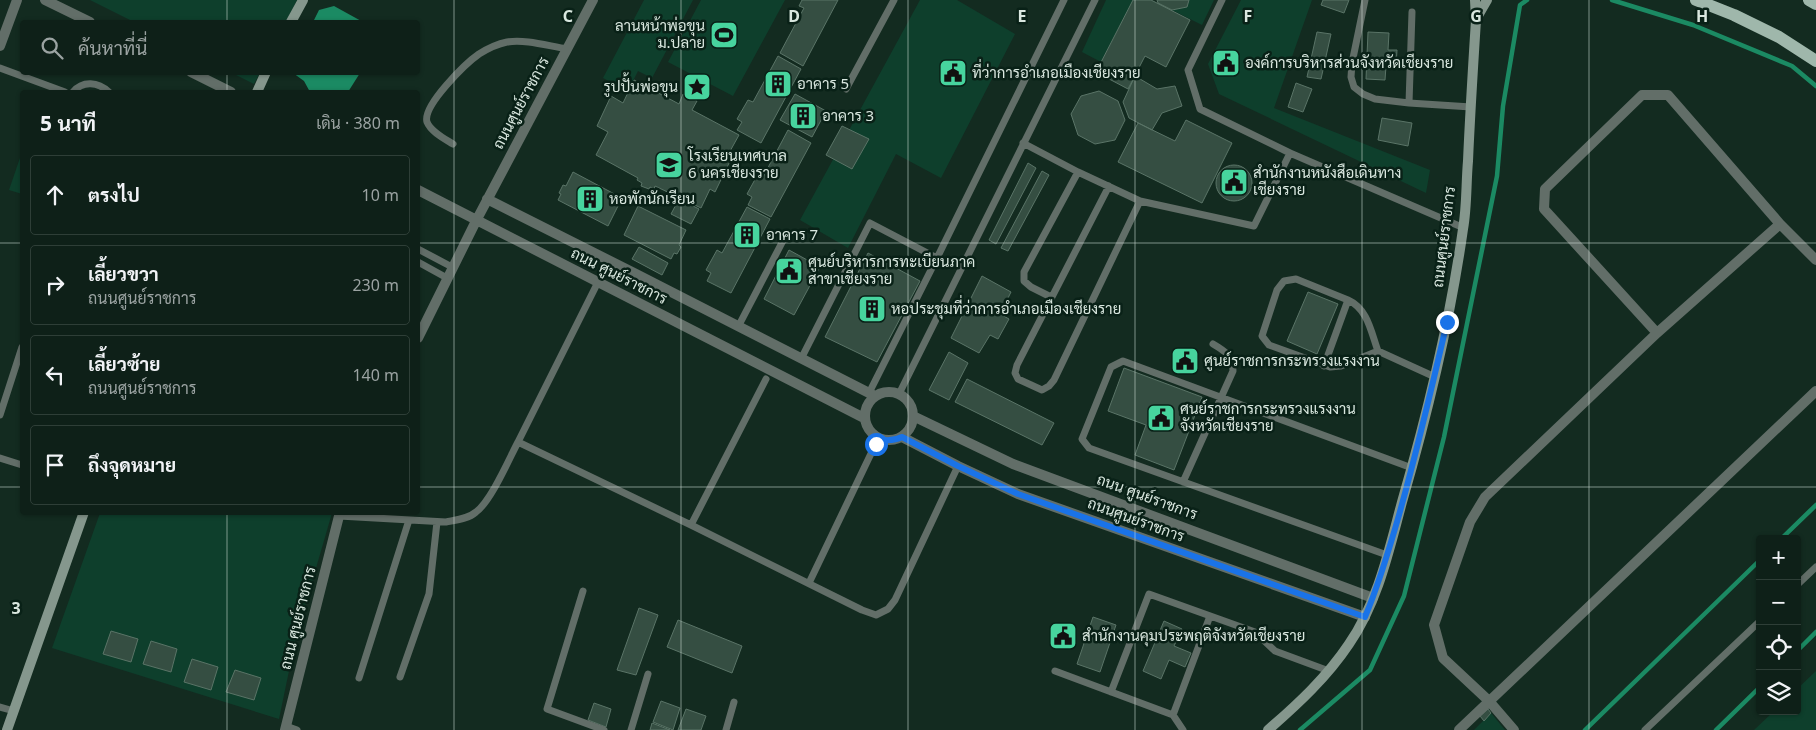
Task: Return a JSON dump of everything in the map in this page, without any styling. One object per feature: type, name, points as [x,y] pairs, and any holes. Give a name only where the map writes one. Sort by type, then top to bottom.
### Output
[{"type":"main road","points":[[1696,0],[1734,15],[1779,37],[1816,61]]},
{"type":"main road","points":[[1808,0],[1816,4]]},
{"type":"street","points":[[0,46],[17,0]]},
{"type":"street","points":[[45,0],[86,20]]},
{"type":"street","points":[[292,20],[303,0]]},
{"type":"street","name":"ถนนศูนย์ราชการ","points":[[476,221],[594,0]]},
{"type":"street","points":[[1466,0],[1476,20]]},
{"type":"street","name":"ถนนศูนย์ราชการ","points":[[1268,730],[1304,699],[1330,671],[1350,643],[1365,617],[1387,555],[1412,468],[1447,322],[1464,228],[1476,20],[1475,0]]},
{"type":"street","points":[[1476,20],[1487,0]]},
{"type":"street","points":[[197,75],[227,90]]},
{"type":"street","points":[[258,90],[265,75]]},
{"type":"street","points":[[1657,333],[1544,209],[1545,189],[1642,96],[1668,95],[1780,224],[1816,260]]},
{"type":"street","name":"ถนน ศูนย์ราชการ","points":[[420,191],[864,418]]},
{"type":"street","name":"ถนน ศูนย์ราชการ","points":[[487,199],[872,395]]},
{"type":"street","points":[[420,334],[476,221]]},
{"type":"street","points":[[1514,730],[1489,701],[1443,658],[1434,625],[1470,522],[1485,497],[1657,333],[1780,224]]},
{"type":"street","points":[[1458,730],[1816,391]]},
{"type":"street","points":[[887,392],[900,394],[910,403],[914,416],[909,432],[895,440],[886,441],[878,439],[871,434],[864,418],[865,410],[872,395],[887,392]]},
{"type":"street","name":"ถนน ศูนย์ราชการ","points":[[914,416],[1013,464],[1373,598]]},
{"type":"street","name":"ถนนศูนย์ราชการ","points":[[902,437],[1018,494],[1365,617]]},
{"type":"street","points":[[7,730],[83,515]]},
{"type":"street","name":"ถนน ศูนย์ราชการ","points":[[286,728],[340,515]]},
{"type":"lane","points":[[846,89],[894,0]]},
{"type":"lane","points":[[872,395],[1064,0]]},
{"type":"lane","points":[[900,394],[1095,0]]},
{"type":"lane","points":[[1222,0],[1188,70],[1200,109],[1290,152],[1464,228]]},
{"type":"lane","points":[[1364,0],[1352,63],[1351,77],[1354,87],[1363,94],[1375,99],[1471,107]]},
{"type":"lane","points":[[1409,103],[1412,12]]},
{"type":"lane","points":[[453,144],[433,130],[428,124],[427,116],[430,107],[463,67],[486,50],[506,42],[521,42],[568,49]]},
{"type":"lane","points":[[0,68],[60,90]]},
{"type":"lane","points":[[74,90],[83,84],[102,86],[107,90]]},
{"type":"lane","points":[[1023,143],[1078,172],[1140,201],[1254,226],[1290,152]]},
{"type":"lane","points":[[1051,297],[1031,287],[1024,281],[1024,272],[1078,172]]},
{"type":"lane","points":[[1109,186],[1017,365],[1015,373],[1018,379],[1042,390],[1054,380],[1140,201]]},
{"type":"lane","points":[[801,359],[870,223],[937,258]]},
{"type":"lane","points":[[738,327],[787,233]]},
{"type":"lane","points":[[420,250],[452,267]]},
{"type":"lane","points":[[420,263],[447,278]]},
{"type":"lane","points":[[1378,351],[1366,316],[1362,310],[1348,300],[1296,279],[1284,281],[1277,290],[1262,336],[1264,341],[1276,348],[1324,366],[1340,366],[1378,351],[1435,377]]},
{"type":"lane","points":[[352,515],[446,522],[461,520],[476,512],[486,502],[518,442],[598,282]]},
{"type":"lane","points":[[1324,366],[1348,300]]},
{"type":"lane","points":[[1183,482],[1232,372],[1233,364],[1231,358],[1226,352],[1213,344]]},
{"type":"lane","points":[[0,415],[20,354]]},
{"type":"lane","points":[[1387,555],[1089,448],[1082,439],[1111,367],[1123,361],[1412,468]]},
{"type":"lane","points":[[691,525],[766,379]]},
{"type":"lane","points":[[809,583],[878,439]]},
{"type":"lane","points":[[518,442],[862,610],[876,615],[888,610],[895,600],[958,466]]},
{"type":"lane","points":[[0,458],[20,464]]},
{"type":"lane","points":[[359,678],[409,520]]},
{"type":"lane","points":[[400,677],[429,594],[438,522]]},
{"type":"lane","points":[[1801,581],[1816,567]]},
{"type":"lane","points":[[583,591],[547,709],[604,730]]},
{"type":"lane","points":[[1111,692],[1149,594],[1255,632],[1275,651],[1330,671]]},
{"type":"lane","points":[[1173,715],[1210,616]]},
{"type":"lane","points":[[1645,730],[1756,625]]},
{"type":"lane","points":[[1055,671],[1173,715],[1183,730]]},
{"type":"lane","points":[[631,730],[648,674]]},
{"type":"lane","points":[[726,730],[734,702]]},
{"type":"lane","points":[[0,707],[14,711]]},
{"type":"lane","points":[[286,728],[297,730]]},
{"type":"shaded area","points":[[90,0],[297,0],[287,20],[130,20]]},
{"type":"shaded area","points":[[644,0],[693,0],[652,78],[638,71],[628,91],[603,78]]},
{"type":"shaded area","name":"ลานหน้าพ่อขุน ม.ปลาย","points":[[701,0],[785,0],[733,96],[668,62]]},
{"type":"shaded area","points":[[920,0],[957,0],[1015,34],[941,178],[896,154],[848,248],[800,220]]},
{"type":"shaded area","points":[[1106,0],[1133,0],[1101,62],[1082,52]]},
{"type":"shaded area","points":[[1189,0],[1214,0],[1202,25],[1172,10],[1187,7]]},
{"type":"shaded area","points":[[1241,0],[1312,0],[1274,108],[1430,170],[1426,193],[1219,94],[1208,64]]},
{"type":"shaded area","points":[[334,6],[359,20],[314,20],[319,10]]},
{"type":"shaded area","points":[[236,75],[259,75],[254,84]]},
{"type":"shaded area","points":[[296,75],[359,75],[349,90],[309,90],[304,81]]},
{"type":"shaded area","points":[[20,158],[20,193],[9,190]]},
{"type":"shaded area","points":[[99,515],[331,515],[296,637],[279,719],[52,648]]},
{"type":"shaded area","points":[[1816,671],[1816,730],[1754,730],[1770,715],[1801,715],[1801,685]]},
{"type":"shaded area","points":[[1491,713],[1505,730],[1474,730]]},
{"type":"building","points":[[802,0],[838,0],[803,66],[780,53],[804,8],[799,6]]},
{"type":"building","points":[[1133,0],[1151,0],[1190,20],[1166,67],[1145,56],[1128,89],[1096,72]]},
{"type":"building","points":[[1157,0],[1189,0],[1187,7],[1172,10],[1158,3]]},
{"type":"building","points":[[1323,0],[1349,0],[1344,13],[1321,5]]},
{"type":"building","points":[[1317,32],[1331,34],[1321,79],[1307,77]]},
{"type":"building","points":[[1368,32],[1389,33],[1388,50],[1397,50],[1396,66],[1386,66],[1385,80],[1366,79]]},
{"type":"building","name":"อาคาร 5","points":[[778,56],[801,69],[761,143],[737,130],[742,122],[737,119],[748,100],[753,102]]},
{"type":"building","points":[[1135,76],[1157,89],[1175,86],[1182,106],[1162,113],[1152,130],[1129,118],[1123,102]]},
{"type":"building","points":[[634,80],[679,104],[683,94],[697,101],[692,110],[739,135],[729,153],[733,155],[715,192],[710,189],[701,208],[655,186],[654,189],[650,187],[649,189],[641,186],[642,183],[637,180],[638,178],[596,155],[608,132],[597,126],[611,96],[623,103]]},
{"type":"building","points":[[1296,83],[1312,89],[1303,112],[1288,107]]},
{"type":"building","points":[[1099,91],[1118,101],[1125,120],[1115,140],[1095,144],[1078,135],[1071,114],[1081,96]]},
{"type":"building","name":"อาคาร 3","points":[[795,94],[826,111],[812,137],[780,120]]},
{"type":"building","points":[[1382,118],[1412,123],[1408,146],[1378,140]]},
{"type":"building","points":[[1186,120],[1232,143],[1202,203],[1118,162],[1138,123],[1175,141]]},
{"type":"building","points":[[842,126],[869,139],[852,169],[826,155]]},
{"type":"building","points":[[788,130],[811,143],[771,217],[748,205],[752,197],[747,194],[758,174],[763,177]]},
{"type":"building","points":[[1028,163],[1036,168],[996,244],[989,240]]},
{"type":"building","name":"สำนักงานหนังสือเดินทาง เชียงราย","points":[[1234,165],[1241,166],[1247,170],[1251,176],[1251,190],[1247,196],[1241,200],[1234,201],[1227,200],[1221,196],[1217,190],[1216,183],[1217,176],[1221,170],[1227,166]]},
{"type":"building","points":[[1042,171],[1049,175],[1008,251],[1001,248]]},
{"type":"building","name":"หอพักนักเรียน","points":[[573,172],[622,198],[608,226],[558,200],[563,185],[566,186]]},
{"type":"building","points":[[679,199],[699,209],[691,224],[671,214]]},
{"type":"building","name":"หอพักนักเรียน","points":[[638,206],[686,230],[679,245],[681,247],[677,254],[674,253],[671,259],[624,235]]},
{"type":"building","name":"อาคาร 7","points":[[747,207],[770,219],[731,293],[707,281],[711,273],[706,270],[717,250],[722,253]]},
{"type":"building","points":[[639,247],[668,263],[662,275],[632,259]]},
{"type":"building","points":[[789,250],[820,267],[794,315],[764,299]]},
{"type":"building","name":"หอประชุมที่ว่าการอำเภอเมืองเชียงราย","points":[[868,253],[920,281],[877,362],[825,337]]},
{"type":"building","points":[[982,276],[1011,292],[1000,314],[1009,319],[998,339],[990,335],[979,353],[951,338]]},
{"type":"building","points":[[1308,292],[1338,304],[1317,354],[1287,341]]},
{"type":"building","points":[[949,352],[968,363],[949,400],[929,390]]},
{"type":"building","name":"ศูนย์ราชการกระทรวงแรงงาน จังหวัดเชียงราย","points":[[1124,368],[1202,397],[1174,470],[1135,455],[1146,425],[1108,411]]},
{"type":"building","points":[[967,379],[1054,423],[1042,445],[955,402]]},
{"type":"building","points":[[639,608],[658,615],[636,675],[617,670]]},
{"type":"building","points":[[1093,617],[1116,625],[1100,672],[1077,664]]},
{"type":"building","points":[[678,620],[742,646],[732,673],[667,647]]},
{"type":"building","points":[[1164,621],[1182,629],[1174,646],[1191,653],[1185,667],[1169,660],[1161,679],[1143,671]]},
{"type":"building","points":[[111,631],[138,639],[131,662],[103,654]]},
{"type":"building","points":[[151,641],[177,649],[171,672],[143,664]]},
{"type":"building","points":[[192,659],[218,667],[211,690],[184,682]]},
{"type":"building","points":[[235,670],[261,678],[254,700],[226,692]]},
{"type":"building","points":[[661,701],[680,708],[673,730],[653,722]]},
{"type":"building","points":[[594,703],[611,709],[606,727],[588,720]]},
{"type":"building","points":[[686,709],[706,716],[701,730],[678,730]]},
{"type":"building","points":[[1488,709],[1491,713],[1484,721],[1480,716]]},
{"type":"building","points":[[652,723],[670,730],[650,730]]},
{"type":"waterway","points":[[1300,730],[1370,670],[1404,596],[1444,437],[1497,176],[1503,106],[1520,5],[1527,0]]},
{"type":"waterway","points":[[1612,0],[1693,25],[1792,66],[1816,86]]},
{"type":"waterway","points":[[1785,535],[1816,505]]},
{"type":"waterway","points":[[1585,730],[1756,564]]},
{"type":"waterway","points":[[1801,647],[1816,632]]},
{"type":"waterway","points":[[1716,730],[1756,691]]},
{"type":"place","name":"ลานหน้าพ่อขุน ม.ปลาย","points":[[724,35]]},
{"type":"place","name":"องค์การบริหารส่วนจังหวัดเชียงราย","points":[[1226,63]]},
{"type":"place","name":"ที่ว่าการอำเภอเมืองเชียงราย","points":[[953,73]]},
{"type":"place","name":"อาคาร 5","points":[[778,84]]},
{"type":"place","name":"รูปปั้นพ่อขุน","points":[[697,87]]},
{"type":"place","name":"อาคาร 3","points":[[803,116]]},
{"type":"place","name":"โรงเรียนเทศบาล 6 นครเชียงราย","points":[[669,165]]},
{"type":"place","name":"สำนักงานหนังสือเดินทาง เชียงราย","points":[[1234,182]]},
{"type":"place","name":"หอพักนักเรียน","points":[[590,199]]},
{"type":"place","name":"อาคาร 7","points":[[747,235]]},
{"type":"place","name":"ศูนย์บริหารการทะเบียนภาค สาขาเชียงราย","points":[[789,271]]},
{"type":"place","name":"หอประชุมที่ว่าการอำเภอเมืองเชียงราย","points":[[872,309]]},
{"type":"place","name":"ศูนย์ราชการกระทรวงแรงงาน","points":[[1185,361]]},
{"type":"place","name":"ศูนย์ราชการกระทรวงแรงงาน จังหวัดเชียงราย","points":[[1161,418]]},
{"type":"place","name":"สำนักงานคุมประพฤติจังหวัดเชียงราย","points":[[1063,636]]},
{"type":"route","points":[[876,444],[878,439],[886,441],[902,437],[1018,494],[1365,617],[1387,555],[1412,468],[1447,322]]}]
